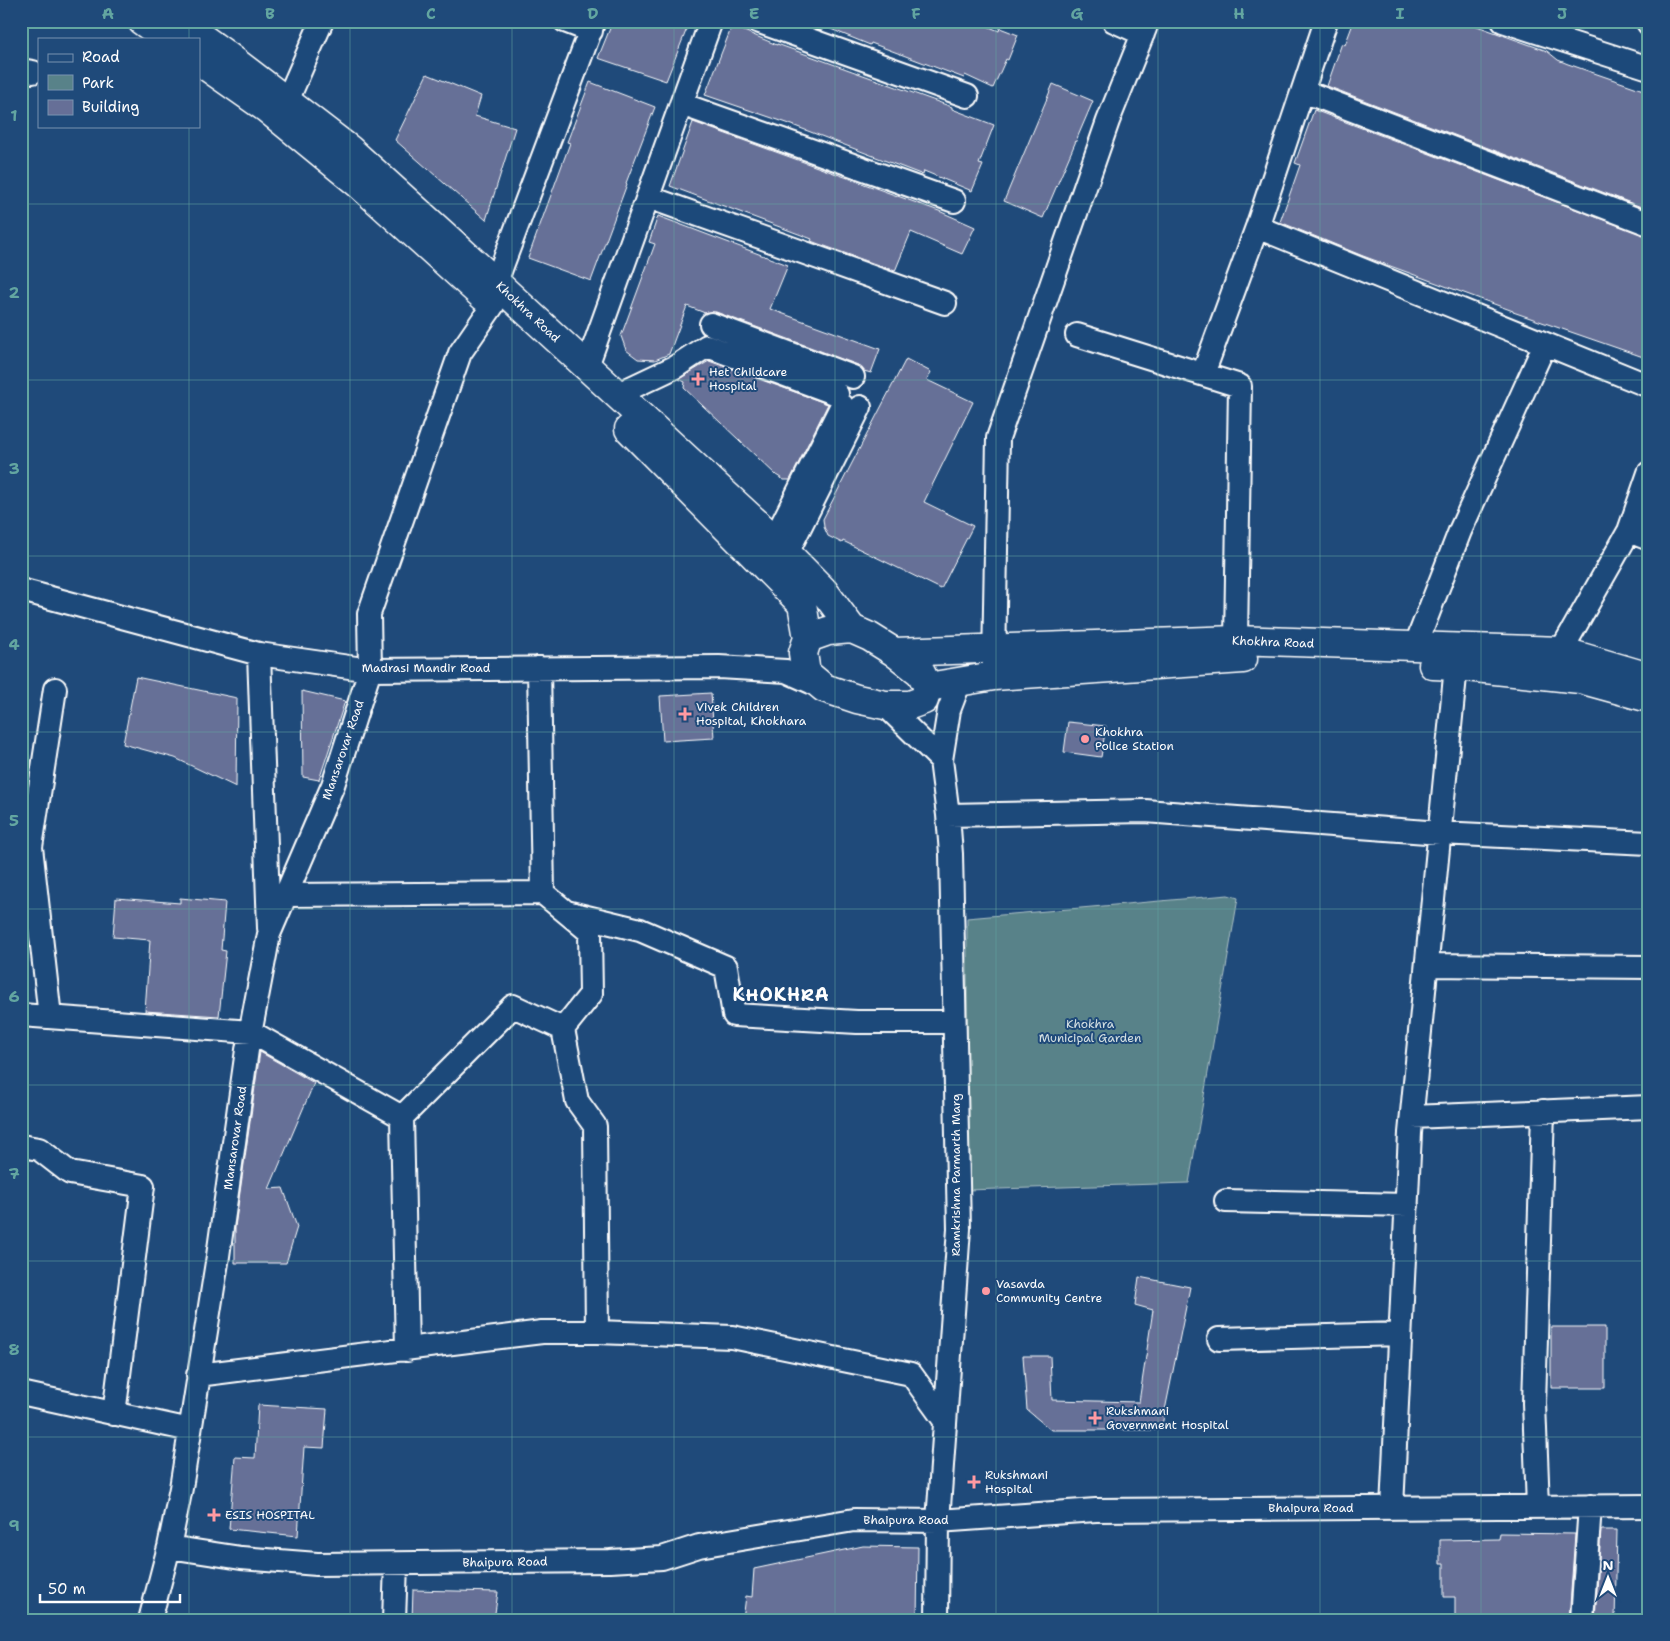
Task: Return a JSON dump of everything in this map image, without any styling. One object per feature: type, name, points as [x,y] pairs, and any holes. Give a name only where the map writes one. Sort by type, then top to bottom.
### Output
[{"type":"main road","points":[[142,21],[166,38]]},
{"type":"main road","name":"Khokhra Road","points":[[179,21],[349,149],[628,427],[802,604],[806,646],[806,673],[824,688]]},
{"type":"main road","name":"Khokhra Road","points":[[200,62],[266,108],[494,294],[587,366],[781,547],[822,590],[852,629]]},
{"type":"main road","points":[[806,646],[828,631],[852,629],[870,637],[894,652],[921,673],[928,687],[924,700],[910,705],[885,705],[856,699],[824,688]]},
{"type":"main road","name":"Khokhra Road","points":[[894,652],[1236,640],[1415,646],[1649,677]]},
{"type":"main road","name":"Khokhra Road","points":[[928,687],[994,676],[1236,658],[1456,666],[1559,664],[1580,679],[1649,698]]},
{"type":"street","points":[[287,102],[322,21]]},
{"type":"street","points":[[565,21],[592,26]]},
{"type":"street","points":[[587,366],[711,21]]},
{"type":"street","points":[[757,21],[967,96]]},
{"type":"street","points":[[994,676],[998,438],[1108,121],[1145,28],[1114,21]]},
{"type":"street","points":[[1202,374],[1257,227],[1326,21]]},
{"type":"street","points":[[1504,21],[1649,68]]},
{"type":"street","name":"Mansarovar Road","points":[[150,1620],[182,1488],[251,1032],[269,934],[333,785],[370,670],[369,614],[460,353],[494,294],[592,26]]},
{"type":"street","points":[[1303,92],[1649,224]]},
{"type":"street","points":[[682,104],[954,201]]},
{"type":"street","points":[[648,197],[946,303]]},
{"type":"street","points":[[1257,227],[1649,386]]},
{"type":"street","points":[[711,324],[853,377],[842,382],[838,387],[846,402]]},
{"type":"street","points":[[1077,335],[1240,386],[1236,640]]},
{"type":"street","points":[[1415,646],[1460,532],[1545,344]]},
{"type":"street","points":[[618,394],[675,367],[707,346],[846,402]]},
{"type":"street","points":[[781,547],[846,402]]},
{"type":"street","points":[[1559,664],[1639,536],[1649,473]]},
{"type":"street","name":"Madrasi Mandir Road","points":[[21,590],[259,654],[370,670],[720,667]]},
{"type":"street","points":[[720,667],[806,646]]},
{"type":"street","points":[[259,654],[269,934]]},
{"type":"street","points":[[1392,1508],[1412,1117],[1456,666]]},
{"type":"street","points":[[720,667],[786,671],[824,688]]},
{"type":"street","points":[[539,668],[543,894]]},
{"type":"street","name":"Ramkrishna Parmarth Marg","points":[[937,1620],[938,1521],[959,1229],[951,854],[941,760],[949,710],[960,681]]},
{"type":"street","points":[[50,1017],[31,847],[54,688]]},
{"type":"street","points":[[885,705],[941,760]]},
{"type":"street","points":[[948,815],[1145,811],[1440,833],[1649,843]]},
{"type":"street","points":[[286,895],[543,894],[590,932],[590,994],[563,1029],[577,1101],[595,1126],[597,1332]]},
{"type":"street","points":[[566,912],[640,930],[726,967],[734,1015],[857,1022],[954,1022]]},
{"type":"street","points":[[1427,965],[1649,967]]},
{"type":"street","points":[[407,1350],[402,1117],[513,1006],[563,1029]]},
{"type":"street","points":[[21,1015],[251,1032],[402,1117]]},
{"type":"street","points":[[1412,1117],[1649,1107]]},
{"type":"street","points":[[1538,1507],[1534,1403],[1543,1111]]},
{"type":"street","points":[[21,1146],[39,1149],[70,1173],[143,1186],[114,1414]]},
{"type":"street","points":[[1226,1201],[1407,1205]]},
{"type":"street","points":[[198,1375],[542,1332],[597,1332],[732,1338],[911,1374],[945,1421]]},
{"type":"street","points":[[1219,1339],[1400,1334]]},
{"type":"street","points":[[21,1393],[190,1430]]},
{"type":"street","points":[[1582,1620],[1590,1506]]},
{"type":"street","name":"Bhaipura Road","points":[[169,1547],[241,1558],[317,1564],[610,1561],[662,1558],[699,1546],[854,1520],[938,1521],[1096,1510],[1649,1506]]},
{"type":"street","points":[[394,1620],[396,1564]]},
{"type":"green space","name":"Khokhra Municipal Garden","points":[[1228,895],[1238,898],[1189,1183],[967,1190],[967,918]]},
{"type":"building","points":[[613,21],[690,21],[666,81],[598,58]]},
{"type":"building","points":[[811,21],[975,21],[999,31],[1000,28],[1018,35],[1008,60],[1006,59],[993,88],[965,75],[964,78],[871,43],[870,45]]},
{"type":"building","points":[[1354,21],[1463,21],[1547,51],[1558,60],[1568,64],[1649,92],[1649,210],[1327,86],[1342,43],[1345,45]]},
{"type":"building","points":[[732,26],[777,45],[952,107],[952,109],[994,125],[979,164],[983,165],[972,191],[924,171],[923,175],[787,123],[705,95]]},
{"type":"building","points":[[427,74],[481,96],[475,116],[515,128],[486,220],[395,140]]},
{"type":"building","points":[[590,82],[655,107],[591,281],[528,258],[570,143],[567,142]]},
{"type":"building","points":[[1053,84],[1093,101],[1043,218],[1004,201]]},
{"type":"building","points":[[1314,110],[1649,237],[1649,359],[1513,312],[1363,256],[1280,222],[1300,165],[1295,163]]},
{"type":"building","points":[[693,122],[939,211],[975,227],[962,254],[911,232],[895,271],[819,244],[811,241],[812,239],[670,186]]},
{"type":"building","points":[[658,216],[788,265],[770,309],[880,349],[871,373],[864,371],[858,365],[716,312],[705,313],[687,306],[669,354],[655,360],[638,359],[626,350],[621,336],[655,244],[649,242]]},
{"type":"building","points":[[906,359],[931,372],[927,380],[973,402],[924,502],[973,526],[941,589],[843,541],[842,543],[828,536],[824,527],[823,519]]},
{"type":"building","points":[[709,361],[828,404],[790,480],[784,480],[776,475],[684,388],[685,382],[679,379]]},
{"type":"building","points":[[136,677],[237,698],[236,787],[175,758],[123,744]]},
{"type":"building","points":[[302,691],[345,701],[319,780],[303,777]]},
{"type":"building","points":[[711,693],[714,738],[663,741],[660,696]]},
{"type":"building","name":"Khokhra Police Station","points":[[1068,722],[1106,726],[1101,757],[1064,752]]},
{"type":"building","points":[[116,898],[180,903],[180,898],[225,902],[221,950],[226,951],[219,1016],[145,1011],[150,940],[113,937]]},
{"type":"building","points":[[260,1052],[314,1083],[269,1189],[283,1188],[297,1227],[286,1263],[235,1263],[235,1227]]},
{"type":"building","points":[[1139,1277],[1190,1287],[1161,1430],[1051,1430],[1027,1410],[1023,1356],[1050,1356],[1052,1400],[1139,1402],[1153,1310],[1135,1305]]},
{"type":"building","points":[[1551,1327],[1605,1327],[1605,1388],[1551,1388]]},
{"type":"building","points":[[258,1405],[327,1409],[324,1448],[304,1447],[298,1536],[229,1529],[235,1457],[255,1458]]},
{"type":"building","points":[[1601,1530],[1617,1530],[1615,1620],[1595,1620]]},
{"type":"building","points":[[1500,1533],[1575,1534],[1569,1620],[1455,1620],[1455,1597],[1444,1597],[1444,1564],[1440,1564],[1440,1540],[1499,1539]]},
{"type":"building","points":[[863,1546],[918,1547],[917,1620],[743,1620],[746,1596],[752,1597],[754,1569]]},
{"type":"building","points":[[413,1590],[498,1592],[494,1620],[412,1620]]},
{"type":"place","name":"Het Childcare Hospital","points":[[698,379]]},
{"type":"place","name":"Vivek Children Hospital, Khokhara","points":[[685,714]]},
{"type":"place","name":"Khokhra Police Station","points":[[1085,739]]},
{"type":"place","name":"Vasavda Community Centre","points":[[986,1291]]},
{"type":"place","name":"Rukshmani Government Hospital","points":[[1095,1418]]},
{"type":"place","name":"Rukshmani Hospital","points":[[974,1482]]},
{"type":"place","name":"ESIS HOSPITAL","points":[[214,1515]]},
{"type":"district","name":"KHOKHRA","points":[[781,995]]}]
